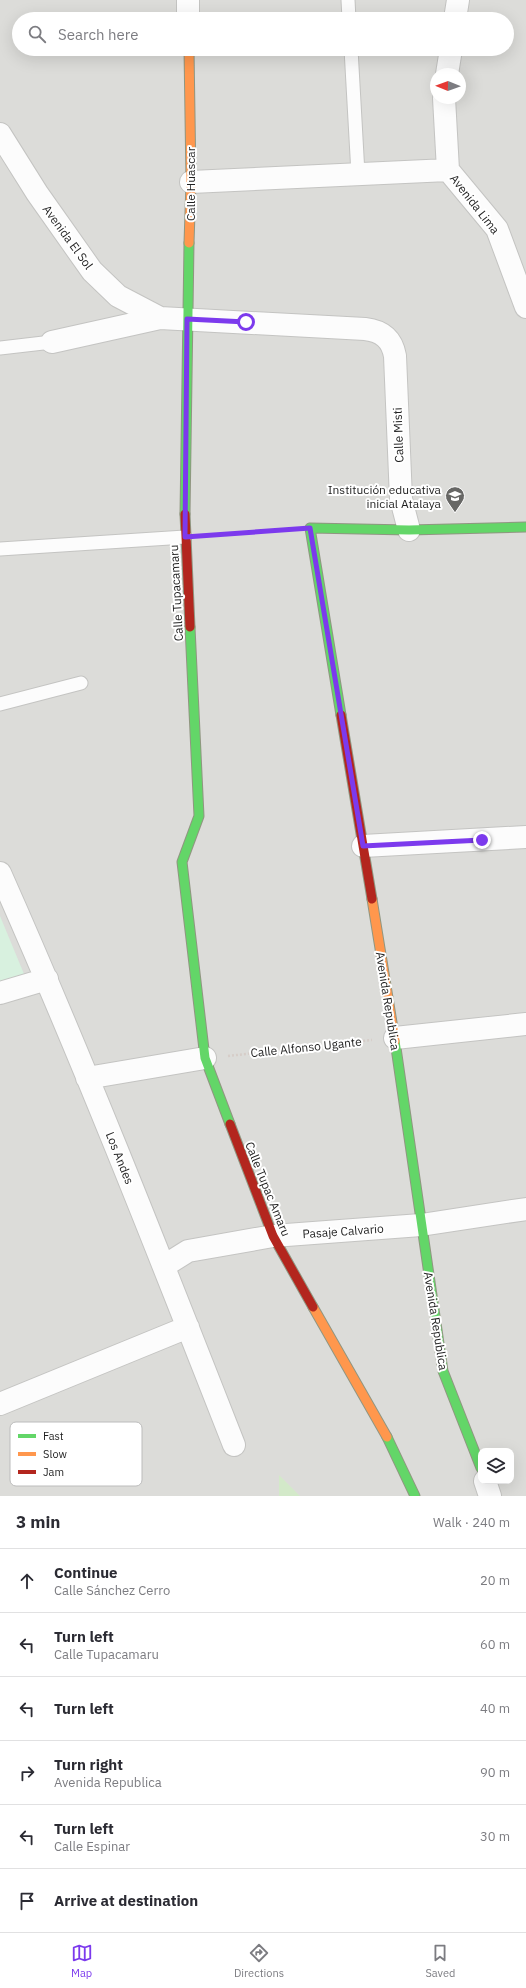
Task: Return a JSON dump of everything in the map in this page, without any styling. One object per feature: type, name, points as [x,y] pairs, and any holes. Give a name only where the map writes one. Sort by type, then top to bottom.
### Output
[{"type":"street","points":[[188,0],[188,12]]},
{"type":"street","points":[[456,12],[458,0]]},
{"type":"street","name":"Calle Huascar","points":[[187,319],[191,182],[189,56]]},
{"type":"street","points":[[448,68],[450,56]]},
{"type":"street","name":"Avenida Lima","points":[[444,104],[448,170],[497,229],[526,307]]},
{"type":"street","name":"Avenida El Sol","points":[[0,134],[37,193],[92,271],[118,296],[160,318]]},
{"type":"street","points":[[191,182],[448,170]]},
{"type":"street","points":[[52,342],[160,318],[187,319]]},
{"type":"street","name":"Calle Misti","points":[[187,319],[365,329],[374,330],[389,339],[395,356],[401,499],[409,530]]},
{"type":"street","name":"Calle Tupacamaru","points":[[182,862],[199,816],[185,537],[187,319]]},
{"type":"street","points":[[310,528],[409,530],[526,527]]},
{"type":"street","name":"Avenida Republica","points":[[310,528],[395,1038],[443,1371],[478,1460]]},
{"type":"street","points":[[363,846],[526,837]]},
{"type":"street","name":"Calle Tupac Amaru","points":[[182,862],[205,1058],[272,1236],[394,1449],[415,1496]]},
{"type":"street","name":"Los Andes","points":[[0,874],[47,979],[164,1266],[234,1445]]},
{"type":"street","points":[[0,993],[47,979]]},
{"type":"street","points":[[395,1038],[526,1024]]},
{"type":"street","points":[[87,1078],[205,1058]]},
{"type":"street","name":"Pasaje Calvario","points":[[164,1266],[188,1251],[272,1236],[421,1225],[526,1210]]},
{"type":"street","points":[[0,1404],[188,1328]]},
{"type":"street","points":[[486,1484],[490,1496]]},
{"type":"lane","points":[[348,0],[349,12]]},
{"type":"lane","points":[[351,56],[358,174]]},
{"type":"lane","points":[[0,348],[52,342]]},
{"type":"lane","points":[[0,549],[185,537]]},
{"type":"lane","points":[[0,704],[81,683]]},
{"type":"path","points":[[185,537],[310,528]]},
{"type":"path","name":"Calle Alfonso Ugante","points":[[205,1058],[395,1038]]},
{"type":"shaded area","points":[[0,0],[526,0],[526,1496],[0,1496]]},
{"type":"green space","points":[[0,916],[24,974],[0,982]]},
{"type":"green space","points":[[279,1475],[300,1496],[279,1496]]},
{"type":"traffic: fast","points":[[185,514],[189,243]]},
{"type":"traffic: fast","points":[[341,715],[310,528],[409,530],[526,527]]},
{"type":"traffic: fast","points":[[190,627],[199,816],[182,862],[205,1058],[230,1124]]},
{"type":"traffic: fast","points":[[395,1041],[443,1371],[478,1460]]},
{"type":"traffic: fast","points":[[387,1437],[415,1496]]},
{"type":"traffic: slow","points":[[189,56],[191,182],[189,243]]},
{"type":"traffic: slow","points":[[372,899],[395,1041]]},
{"type":"traffic: slow","points":[[313,1307],[387,1437]]},
{"type":"traffic: jam","points":[[185,514],[190,627]]},
{"type":"traffic: jam","points":[[341,715],[372,899]]},
{"type":"traffic: jam","points":[[230,1124],[273,1236],[313,1307]]},
{"type":"place","name":"Institución educativa inicial Atalaya","points":[[455,513]]},
{"type":"route","points":[[246,322],[187,319],[185,537],[310,528],[363,846],[482,840]]}]
